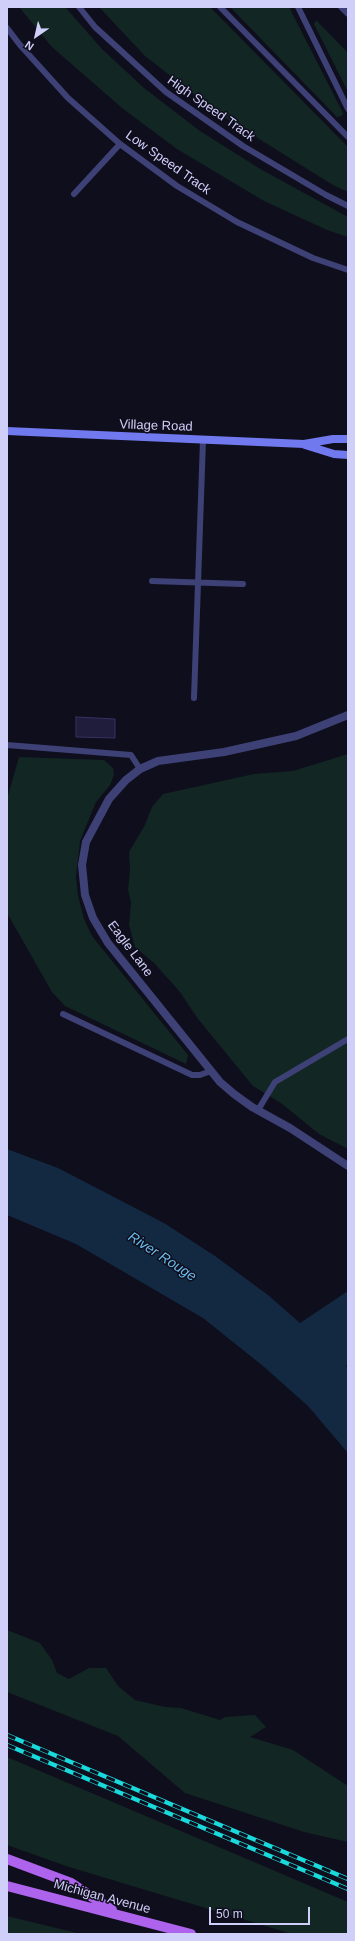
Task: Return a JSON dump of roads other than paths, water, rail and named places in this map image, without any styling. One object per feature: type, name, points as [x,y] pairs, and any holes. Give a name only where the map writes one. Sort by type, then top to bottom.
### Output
[{"type":"main road","points":[[7,1858],[71,1883],[120,1915]]},
{"type":"main road","name":"Michigan Avenue","points":[[7,1886],[191,1934]]},
{"type":"street","name":"Village Road","points":[[7,432],[304,444],[333,439],[348,439]]},
{"type":"street","name":"Village Road","points":[[304,444],[334,454],[348,455]]},
{"type":"street","name":"Eagle Lane","points":[[348,715],[296,736],[224,752],[158,761],[140,769],[126,780],[109,799],[86,842],[82,865],[85,895],[93,918],[108,943],[211,1071],[234,1094],[322,1148],[348,1166]]},
{"type":"lane","name":"High Speed Track","points":[[79,7],[95,27],[166,92],[243,146],[348,206]]},
{"type":"lane","points":[[220,7],[348,137]]},
{"type":"lane","points":[[298,7],[348,109]]},
{"type":"lane","points":[[341,7],[348,14]]},
{"type":"lane","name":"Low Speed Track","points":[[7,28],[20,45],[68,98],[120,144],[177,186],[237,222],[314,258],[348,270]]},
{"type":"lane","points":[[74,194],[120,144]]},
{"type":"lane","points":[[194,698],[202,440]]},
{"type":"lane","points":[[152,581],[244,584]]},
{"type":"lane","points":[[7,745],[131,755],[140,769]]},
{"type":"lane","points":[[63,1014],[192,1075],[200,1075],[211,1071]]},
{"type":"lane","points":[[258,1110],[275,1082],[348,1039]]},
{"type":"water","name":"River Rouge","points":[[7,1149],[58,1168],[164,1223],[215,1256],[268,1295],[300,1323],[348,1291],[348,1363],[346,1366],[348,1368],[348,1453],[308,1406],[263,1366],[203,1318],[76,1244],[7,1215]]},
{"type":"railway","points":[[7,1735],[348,1879]]},
{"type":"railway","points":[[7,1745],[348,1889]]}]
